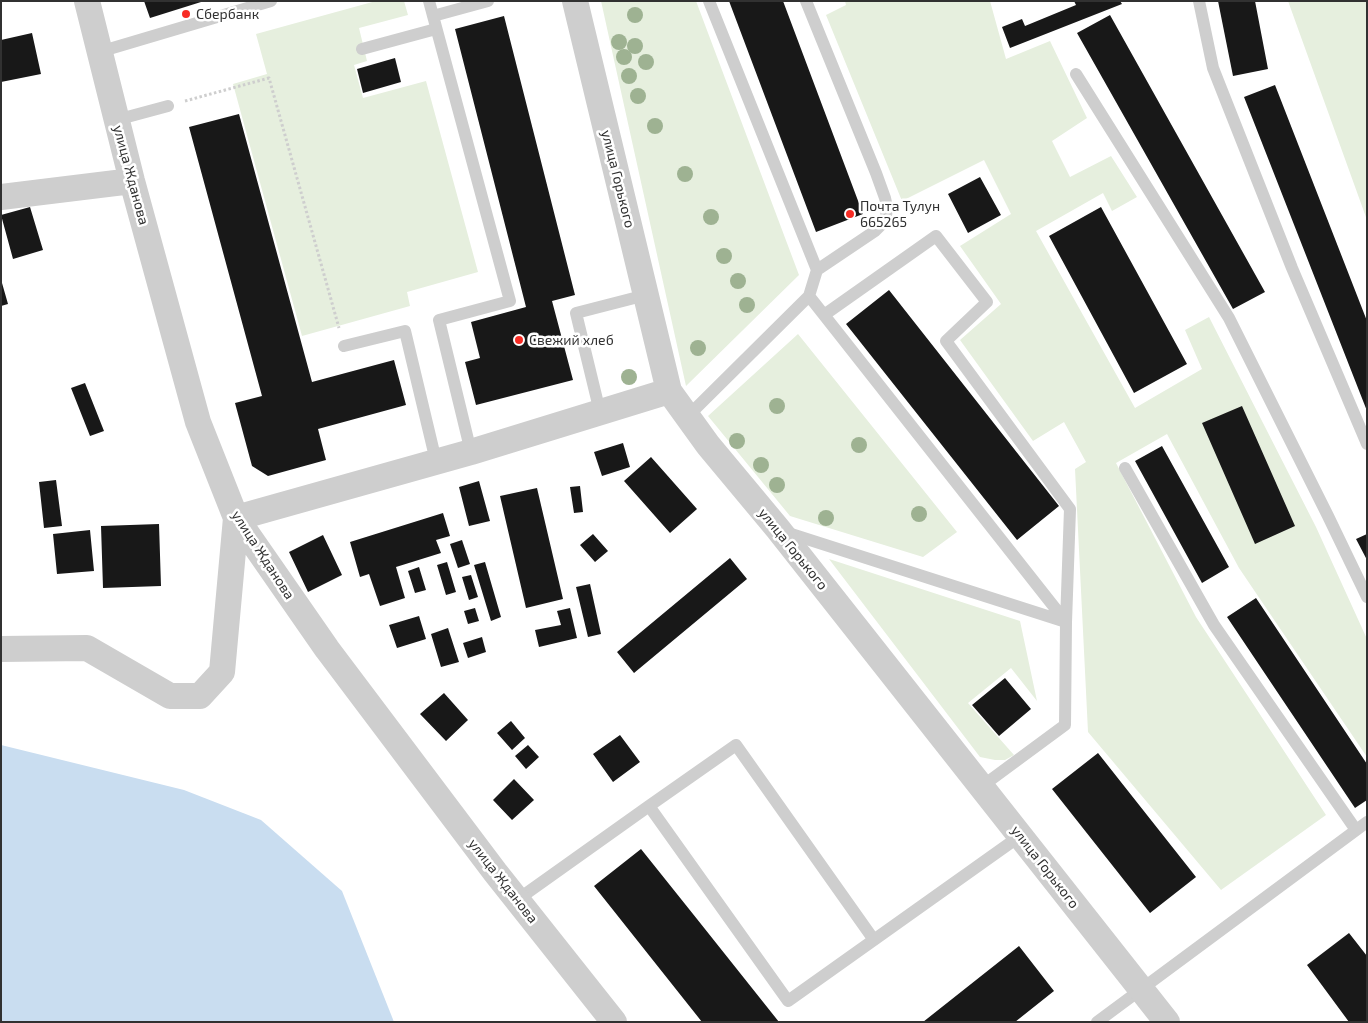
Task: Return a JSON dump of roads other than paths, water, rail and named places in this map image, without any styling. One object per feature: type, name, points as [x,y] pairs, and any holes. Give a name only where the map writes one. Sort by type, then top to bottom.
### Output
[{"type":"street","name":"улица Жданова","points":[[87,1],[132,181],[198,422],[236,518],[327,649],[517,900],[614,1022]]},
{"type":"street","name":"улица Горького","points":[[575,1],[669,391],[708,445],[778,529],[1167,1022]]},
{"type":"street","points":[[1,197],[132,181]]},
{"type":"street","points":[[1,649],[88,648],[170,696],[200,696],[222,672],[236,518],[471,452],[669,391]]},
{"type":"lane","points":[[99,52],[271,1]]},
{"type":"lane","points":[[429,1],[510,301],[439,320],[471,452]]},
{"type":"lane","points":[[433,16],[488,1]]},
{"type":"lane","points":[[709,1],[818,270]]},
{"type":"lane","points":[[688,416],[809,296],[818,270],[875,231],[882,224],[886,216],[885,198],[876,173],[806,1]]},
{"type":"lane","points":[[1199,1],[1214,68],[1292,268],[1367,444]]},
{"type":"lane","points":[[362,49],[436,29]]},
{"type":"lane","points":[[1076,74],[1228,318],[1367,597]]},
{"type":"lane","points":[[116,120],[168,106]]},
{"type":"lane","points":[[824,315],[936,236],[987,302],[946,341],[1070,509],[1065,725],[981,787]]},
{"type":"lane","points":[[600,412],[576,313],[646,295]]},
{"type":"lane","points":[[809,296],[1066,622]]},
{"type":"lane","points":[[344,346],[405,331],[436,461]]},
{"type":"lane","points":[[1125,468],[1214,625],[1356,830]]},
{"type":"lane","points":[[778,529],[1066,622]]},
{"type":"lane","points":[[517,900],[736,745],[874,940]]},
{"type":"lane","points":[[649,806],[788,1001],[1020,836]]},
{"type":"lane","points":[[1097,1022],[1367,822]]},
{"type":"water","points":[[1,745],[184,790],[261,820],[342,891],[394,1022],[1,1022]]},
{"type":"place","name":"Сбербанк","points":[[186,14]]},
{"type":"place","name":"Почта Тулун 665265","points":[[850,214]]},
{"type":"place","name":"Свежий хлеб","points":[[519,340]]}]
